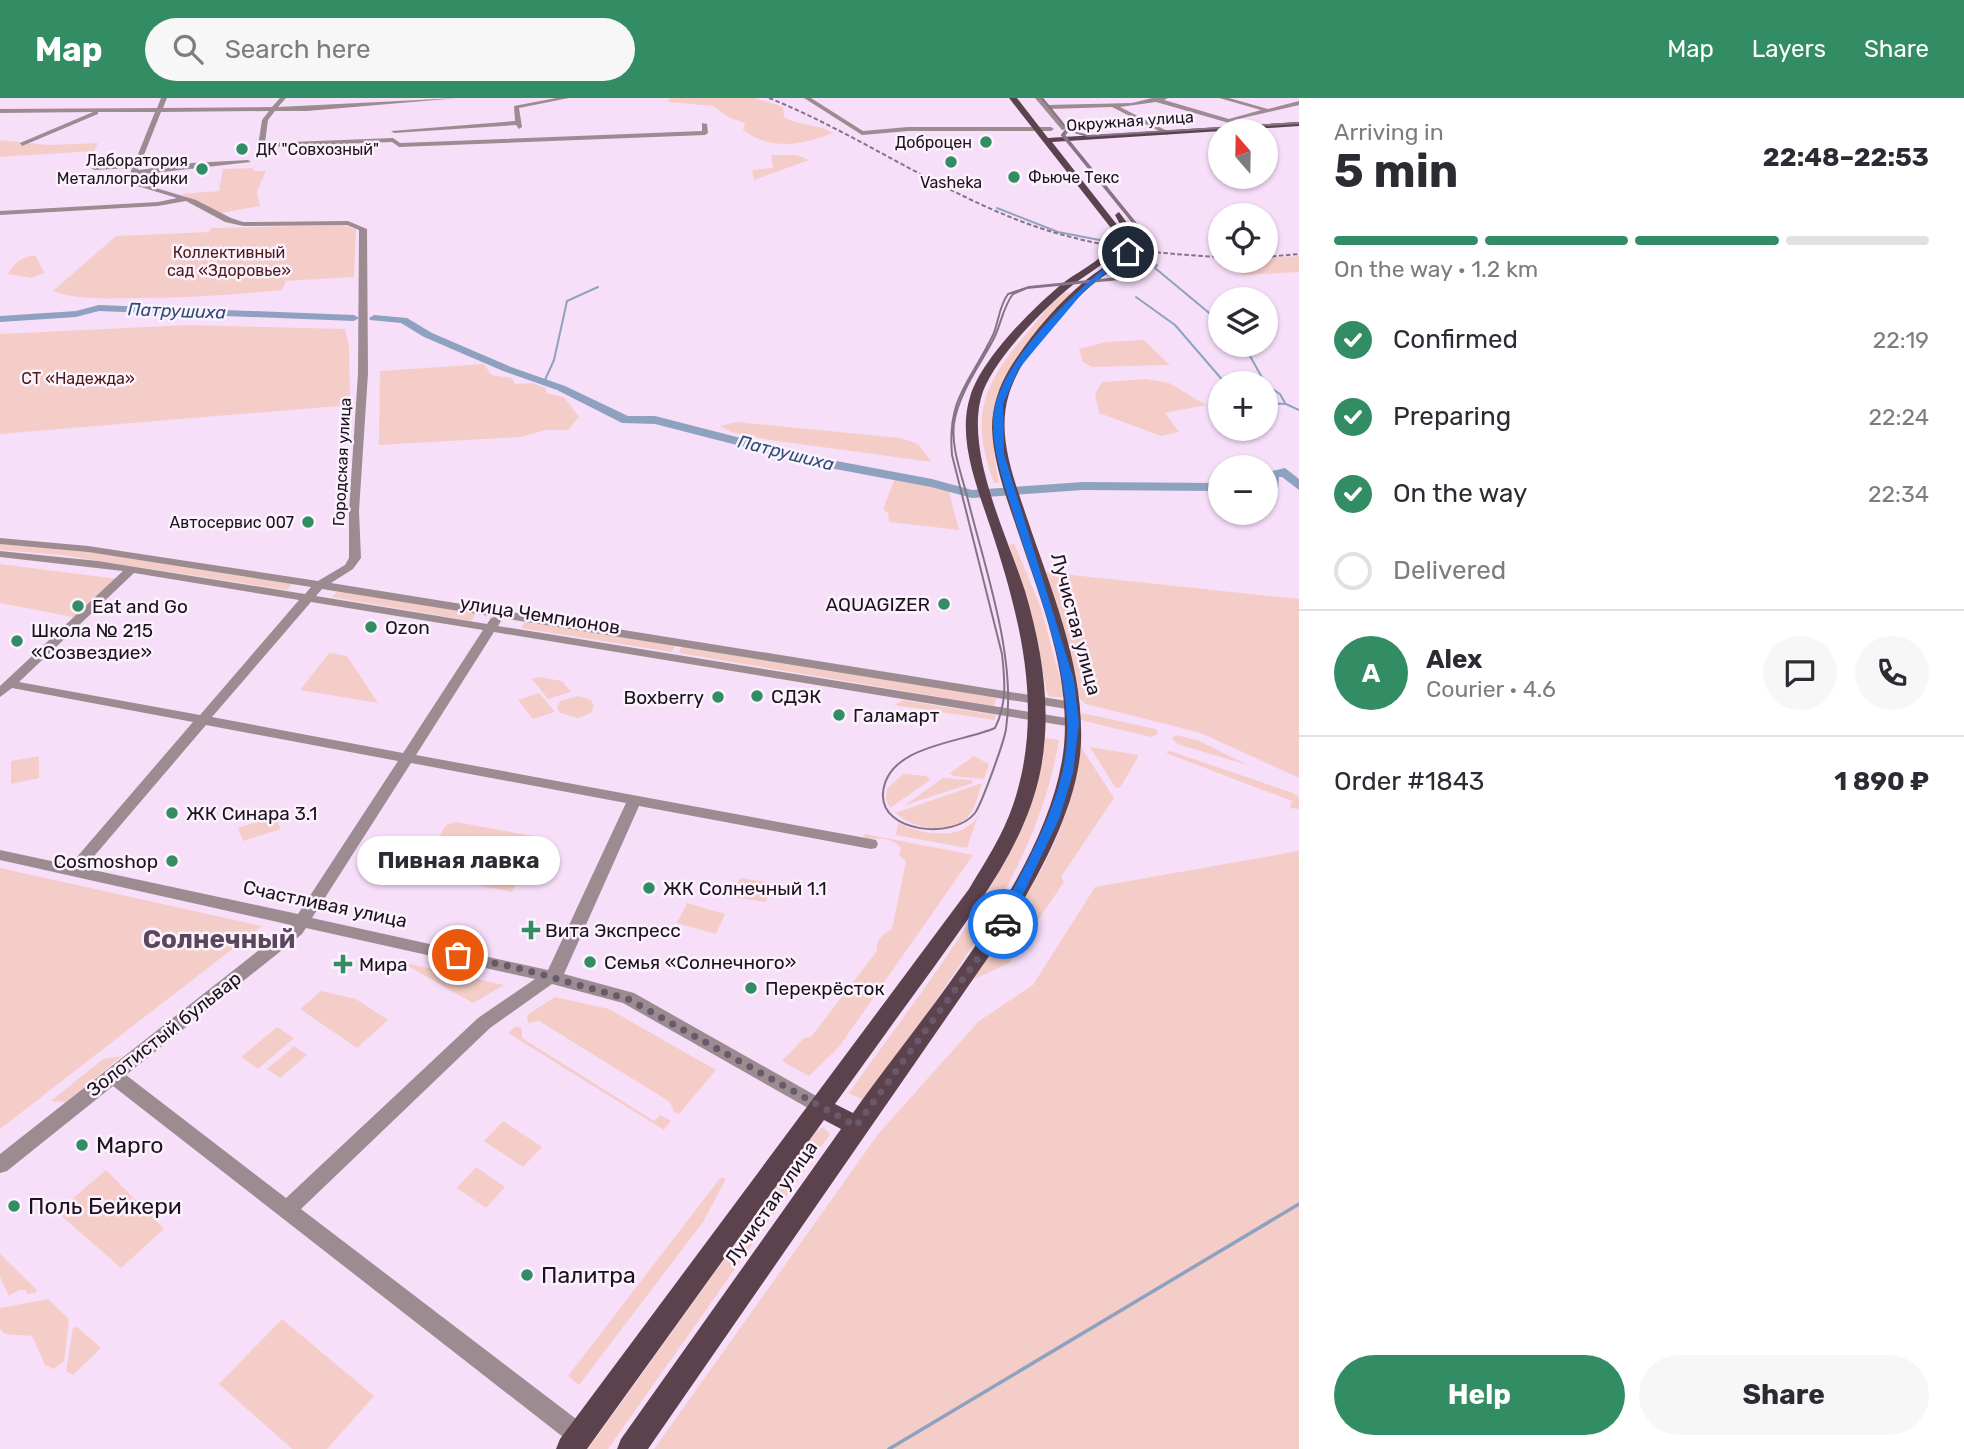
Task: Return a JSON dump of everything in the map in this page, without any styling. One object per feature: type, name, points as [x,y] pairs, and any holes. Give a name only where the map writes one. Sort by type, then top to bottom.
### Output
[{"type":"main road","points":[[1013,98],[1046,140]]},
{"type":"main road","points":[[1021,109],[1050,123],[1068,149]]},
{"type":"main road","name":"Окружная улица","points":[[1278,125],[1299,124]]},
{"type":"main road","name":"Окружная улица","points":[[1046,140],[1208,130]]},
{"type":"main road","name":"Лучистая улица","points":[[575,1443],[976,894],[1023,804],[1040,734],[1040,710],[1024,623],[973,437],[976,395],[989,370],[1058,292],[1110,253],[1119,239],[1115,228],[1046,140]]},
{"type":"main road","name":"Лучистая улица","points":[[631,1449],[856,1126],[1005,920],[1054,817],[1068,773],[1073,714],[1062,656],[1007,478],[997,431],[1002,395],[1014,370],[1089,283],[1126,255],[1132,241],[1126,224],[1084,172]]},
{"type":"main road","points":[[1058,292],[1072,293],[1065,309]]},
{"type":"main road","points":[[821,1107],[856,1126]]},
{"type":"street","points":[[134,170],[164,98]]},
{"type":"street","points":[[260,153],[265,120],[282,98]]},
{"type":"street","points":[[1,112],[273,110],[456,98]]},
{"type":"street","points":[[394,131],[519,125],[516,107],[566,98]]},
{"type":"street","points":[[807,98],[862,133],[908,129],[1037,129],[1050,123],[1064,129]]},
{"type":"street","points":[[1038,98],[1045,107],[1050,123]]},
{"type":"street","points":[[1097,98],[1167,133]]},
{"type":"street","points":[[1222,98],[1269,110]]},
{"type":"street","points":[[1045,107],[1114,106],[1158,99],[1227,119]]},
{"type":"street","points":[[1234,119],[1298,100]]},
{"type":"street","points":[[393,140],[397,103]]},
{"type":"street","points":[[22,144],[104,110]]},
{"type":"street","points":[[262,145],[393,140],[399,145],[623,137],[705,133],[704,124]]},
{"type":"street","points":[[94,168],[134,170],[248,162]]},
{"type":"street","name":"Городская улица","points":[[134,170],[131,181],[136,184],[186,199],[243,224],[348,223],[360,226],[364,249],[363,318],[360,429],[354,511],[355,558],[349,566],[319,585]]},
{"type":"street","points":[[0,214],[150,205],[186,199]]},
{"type":"street","name":"улица Чемпионов","points":[[0,541],[88,549],[500,614],[1040,710]]},
{"type":"street","name":"улица Чемпионов","points":[[0,554],[57,558],[132,569],[491,627],[1073,714]]},
{"type":"street","points":[[5,688],[132,569]]},
{"type":"street","points":[[72,872],[319,585]]},
{"type":"street","name":"Золотистый бульвар","points":[[0,1165],[287,938],[303,921],[500,614]]},
{"type":"street","points":[[5,688],[202,719],[634,802],[871,844]]},
{"type":"street","points":[[287,1210],[484,1023],[502,1008],[553,977],[634,802]]},
{"type":"street","name":"Счастливая улица","points":[[0,855],[553,977],[628,999],[821,1107]]},
{"type":"street","points":[[112,1074],[287,1210],[575,1443]]},
{"type":"green space","points":[[670,98],[755,98],[783,107],[784,117],[833,133],[799,143],[765,141],[743,130],[745,123],[728,117],[713,106],[667,102]]},
{"type":"green space","points":[[0,140],[48,145],[98,143],[94,151],[0,157]]},
{"type":"green space","points":[[771,155],[797,155],[809,160],[754,180],[752,170],[773,168]]},
{"type":"green space","points":[[253,168],[253,171],[266,171],[257,192],[260,206],[221,213],[181,194],[219,191],[223,169]]},
{"type":"green space","name":"Коллективный сад «Здоровье»","points":[[344,225],[356,229],[354,277],[286,281],[282,290],[193,297],[96,298],[53,291],[116,236],[209,232],[211,228]]},
{"type":"green space","points":[[36,256],[44,273],[32,278],[7,274],[18,261]]},
{"type":"green space","points":[[1299,256],[1299,272],[1243,275],[1239,273],[1278,273],[1278,257]]},
{"type":"green space","points":[[1064,292],[1071,293],[1001,387],[993,422],[993,446],[999,483],[994,483],[982,438],[982,419],[991,385],[1013,350]]},
{"type":"green space","name":"СТ «Надежда»","points":[[188,325],[345,329],[349,346],[350,405],[0,434],[0,334]]},
{"type":"green space","points":[[1144,340],[1170,365],[1092,367],[1083,362],[1079,349],[1106,342]]},
{"type":"green space","points":[[484,364],[491,375],[512,378],[515,384],[532,383],[546,388],[546,393],[564,397],[579,417],[568,430],[546,430],[520,437],[379,445],[380,371]]},
{"type":"green space","points":[[1146,379],[1169,383],[1206,405],[1165,413],[1179,432],[1161,436],[1099,413],[1095,394],[1102,382]]},
{"type":"green space","points":[[736,422],[901,438],[918,444],[932,462],[770,440],[731,432],[720,426]]},
{"type":"green space","points":[[895,478],[948,488],[959,530],[889,522],[888,513],[883,509]]},
{"type":"green space","points":[[1014,543],[1041,608],[1065,697],[1050,697],[1047,693],[1032,618],[1009,545]]},
{"type":"green space","points":[[0,544],[68,549],[293,583],[287,590],[61,555],[0,550]]},
{"type":"green space","points":[[0,564],[118,579],[78,618],[0,603]]},
{"type":"green space","points":[[1044,572],[1299,599],[1299,778],[1201,733],[1086,704],[1080,699]]},
{"type":"green space","points":[[338,590],[476,613],[471,621],[332,597]]},
{"type":"green space","points":[[526,621],[676,644],[672,652],[521,628]]},
{"type":"green space","points":[[682,645],[996,698],[994,706],[679,653]]},
{"type":"green space","points":[[329,653],[347,656],[378,703],[300,690]]},
{"type":"green space","points":[[539,677],[562,681],[571,692],[548,699],[532,679]]},
{"type":"green space","points":[[539,693],[555,712],[533,719],[518,700]]},
{"type":"green space","points":[[578,696],[591,700],[594,706],[591,713],[578,718],[560,713],[557,707],[560,701]]},
{"type":"green space","points":[[903,700],[996,717],[994,720],[894,705]]},
{"type":"green space","points":[[1082,713],[1156,729],[1158,734],[1151,737],[1084,721],[1078,718]]},
{"type":"green space","points":[[1177,735],[1199,741],[1248,765],[1177,744],[1172,738]]},
{"type":"green space","points":[[1046,738],[1059,740],[1047,791],[1030,839],[1008,885],[954,974],[865,1101],[849,1093],[944,961],[988,892],[1029,810]]},
{"type":"green space","points":[[1079,744],[1114,798],[1061,877],[1064,882],[1009,963],[970,981],[1025,898],[1056,840],[1075,777]]},
{"type":"green space","points":[[1090,747],[1139,755],[1120,788],[1115,787]]},
{"type":"green space","points":[[1170,751],[1293,793],[1299,797],[1299,809],[1290,808],[1292,801],[1166,753]]},
{"type":"green space","points":[[39,756],[39,778],[11,784],[11,761]]},
{"type":"green space","points":[[974,756],[989,764],[984,779],[953,776],[950,773]]},
{"type":"green space","points":[[903,774],[927,776],[930,780],[890,808],[886,800],[887,789]]},
{"type":"green space","points":[[943,778],[972,780],[973,783],[905,805]]},
{"type":"green space","points":[[982,783],[975,806],[959,824],[941,829],[931,828],[911,823],[895,813]]},
{"type":"green space","points":[[980,810],[967,848],[896,835],[898,823],[928,833],[951,833],[970,825]]},
{"type":"green space","points":[[275,816],[281,829],[243,841],[238,828]]},
{"type":"green space","points":[[456,822],[539,837],[512,892],[467,883],[489,841],[474,839],[454,875],[420,868],[446,825]]},
{"type":"green space","points":[[865,834],[973,855],[839,1047],[809,1076],[782,1061],[804,1038],[811,1037],[877,951],[877,943],[881,937],[892,929],[906,861],[899,855],[901,848],[896,844],[887,839],[864,838]]},
{"type":"green space","points":[[1299,851],[1299,1449],[654,1449],[879,1133],[979,1021],[1033,985],[1095,887]]},
{"type":"green space","name":"Солнечный","points":[[0,868],[262,926],[0,1129]]},
{"type":"green space","points":[[741,878],[771,883],[766,902],[732,897],[734,886]]},
{"type":"green space","points":[[687,903],[725,914],[716,934],[677,923]]},
{"type":"green space","points":[[401,962],[504,985],[473,1003]]},
{"type":"green space","points":[[321,991],[356,999],[388,1020],[357,1048],[300,1009]]},
{"type":"green space","points":[[555,997],[609,1009],[716,1070],[679,1114],[674,1112],[670,1102],[539,1021],[528,1023],[527,1015]]},
{"type":"green space","points":[[516,1026],[522,1029],[522,1038],[654,1121],[660,1115],[671,1121],[664,1130],[508,1033]]},
{"type":"green space","points":[[277,1027],[294,1038],[258,1069],[241,1057]]},
{"type":"green space","points":[[294,1046],[307,1055],[280,1078],[267,1069]]},
{"type":"green space","points":[[122,1056],[66,1102],[51,1101],[103,1059]]},
{"type":"green space","points":[[503,1121],[542,1147],[523,1167],[484,1141]]},
{"type":"green space","points":[[823,1127],[830,1134],[608,1449],[588,1449],[816,1132]]},
{"type":"green space","points":[[476,1167],[505,1187],[486,1208],[457,1188]]},
{"type":"green space","points":[[106,1170],[164,1229],[121,1268],[57,1212]]},
{"type":"green space","points":[[721,1177],[726,1179],[703,1222],[579,1385],[568,1376]]},
{"type":"green space","points":[[0,1254],[37,1290],[36,1293],[26,1294],[27,1290],[19,1290],[9,1296],[0,1277]]},
{"type":"green space","points":[[48,1299],[69,1319],[64,1361],[54,1369],[45,1365],[32,1336],[5,1334],[0,1329],[0,1308]]},
{"type":"green space","points":[[282,1319],[374,1396],[327,1449],[292,1449],[219,1384]]},
{"type":"green space","points":[[77,1327],[101,1348],[73,1375],[66,1371],[73,1328]]},
{"type":"waterway","points":[[997,208],[1058,232],[1110,242]]},
{"type":"waterway","points":[[1157,265],[1155,268],[1208,312]]},
{"type":"waterway","points":[[544,382],[554,360],[567,301],[598,287]]},
{"type":"waterway","points":[[1136,297],[1175,325],[1215,371]]},
{"type":"waterway","name":"Патрушиха","points":[[0,319],[76,314],[99,308],[354,318]]},
{"type":"waterway","name":"Патрушиха","points":[[374,318],[403,320],[428,335],[507,369],[561,388],[626,420],[655,420],[814,461],[932,483],[972,494],[1083,486],[1208,487]]},
{"type":"waterway","points":[[1251,357],[1258,371]]},
{"type":"waterway","points":[[1278,393],[1285,403]]},
{"type":"waterway","points":[[1278,404],[1299,410]]},
{"type":"waterway","name":"Патрушиха","points":[[1278,474],[1285,472],[1299,486]]},
{"type":"waterway","points":[[889,1449],[1299,1204]]},
{"type":"tram line","points":[[1042,98],[1069,130]]},
{"type":"tram line","points":[[1069,130],[1088,136],[1299,123]]},
{"type":"tram line","points":[[1067,129],[1062,135],[1149,242],[1150,260],[1139,276],[1029,287],[1008,294],[993,335],[962,391],[953,419],[952,455],[1002,654],[1004,692],[1002,710],[995,728],[911,755],[897,765],[888,777],[883,793],[885,806],[893,817],[920,828],[951,827],[965,822],[975,813],[1006,729],[1008,701],[1003,642],[955,451],[953,432],[960,401],[995,336],[1006,305],[1013,294],[1027,288],[1140,277],[1148,272],[1154,246],[1064,135],[1069,130]]},
{"type":"railway","points":[[769,98],[836,129],[968,199],[1037,227],[1082,240],[1127,248],[1208,256]]},
{"type":"railway","points":[[1278,256],[1299,254]]},
{"type":"way so far","points":[[458,955],[592,987],[628,999],[856,1126],[1003,924]]},
{"type":"place","name":"Доброцен","points":[[986,142]]},
{"type":"place","name":"ДК \"Совхозный\"","points":[[242,149]]},
{"type":"place","name":"Vasheka","points":[[951,162]]},
{"type":"place","name":"Лаборатория Металлографики","points":[[202,169]]},
{"type":"place","name":"Фьюче Текс","points":[[1014,177]]},
{"type":"place","name":"Автосервис 007","points":[[308,522]]},
{"type":"place","name":"AQUAGIZER","points":[[944,604]]},
{"type":"place","name":"Eat and Go","points":[[78,606]]},
{"type":"place","name":"Ozon","points":[[371,627]]},
{"type":"place","name":"Школа № 215 «Созвездие»","points":[[17,641]]},
{"type":"place","name":"СДЭК","points":[[757,696]]},
{"type":"place","name":"Boxberry","points":[[718,697]]},
{"type":"place","name":"Галамарт","points":[[839,715]]},
{"type":"place","name":"ЖК Синара 3.1","points":[[172,813]]},
{"type":"place","name":"Cosmoshop","points":[[172,861]]},
{"type":"place","name":"ЖК Солнечный 1.1","points":[[649,888]]},
{"type":"place","name":"Вита Экспресс","points":[[531,930]]},
{"type":"place","name":"Пивная лавка","points":[[458,955]]},
{"type":"place","name":"Семья «Солнечного»","points":[[590,962]]},
{"type":"place","name":"Мира","points":[[343,964]]},
{"type":"place","name":"Перекрёсток","points":[[751,988]]},
{"type":"place","name":"Марго","points":[[82,1145]]},
{"type":"place","name":"Поль Бейкери","points":[[14,1206]]},
{"type":"place","name":"Палитра","points":[[527,1275]]},
{"type":"district","name":"Солнечный","points":[[219,939]]},
{"type":"route","points":[[1003,924],[1054,817],[1068,773],[1073,740],[1073,706],[1069,680],[1000,454],[997,431],[999,404],[1014,370],[1065,309],[1083,289],[1128,252]]}]
